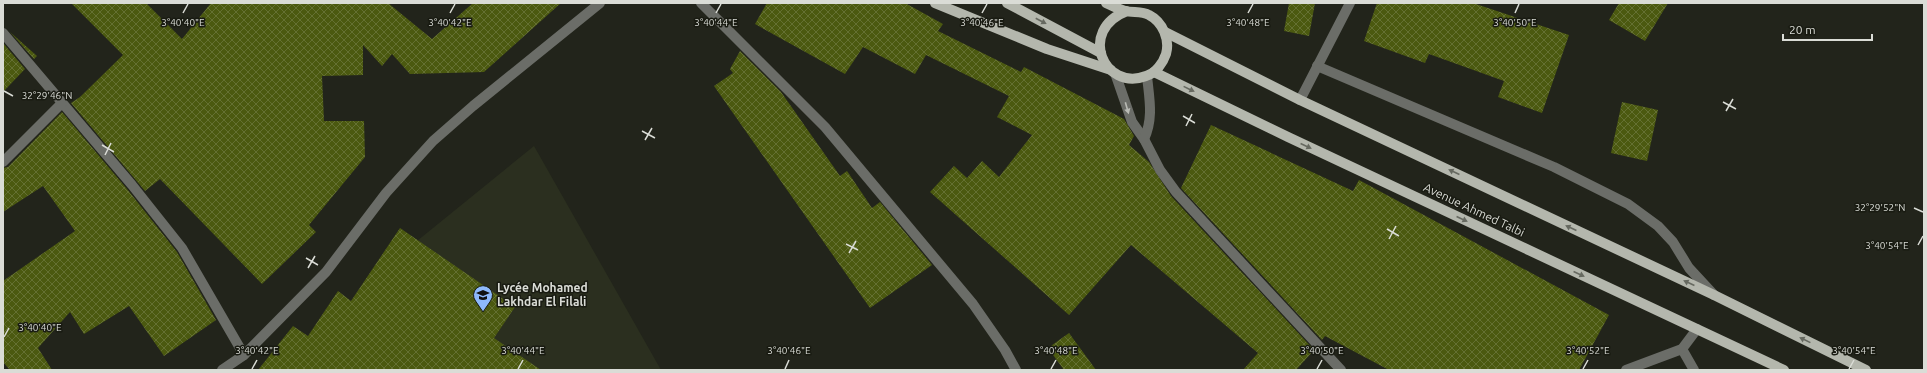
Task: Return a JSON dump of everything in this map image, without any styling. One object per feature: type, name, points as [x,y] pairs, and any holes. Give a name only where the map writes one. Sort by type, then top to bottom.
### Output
[{"type":"main road","points":[[935,3],[1047,49],[1126,78],[1136,79],[1150,74],[1162,63],[1166,54],[1167,42],[1164,32],[1158,22],[1149,15],[1138,11],[1127,11],[1106,3]]},
{"type":"main road","points":[[1007,3],[1101,53]]},
{"type":"main road","points":[[1113,72],[1101,53],[1099,42],[1102,31],[1108,22],[1117,15],[1127,11]]},
{"type":"main road","points":[[1164,32],[1300,100],[1714,295],[1866,370]]},
{"type":"main road","name":"Avenue Ahmed Talbi","points":[[1150,74],[1288,137],[1784,370]]},
{"type":"street","points":[[222,370],[244,355],[326,272],[386,192],[433,141],[473,106],[600,3]]},
{"type":"street","points":[[701,3],[825,127],[973,304],[1005,350],[1016,370]]},
{"type":"street","points":[[1300,100],[1350,3]]},
{"type":"street","points":[[3,33],[182,248],[244,355]]},
{"type":"street","points":[[1317,66],[1554,167],[1628,204],[1658,226],[1674,242],[1689,268],[1714,295]]},
{"type":"street","points":[[1113,72],[1132,122],[1144,139],[1160,170],[1176,192],[1341,370]]},
{"type":"street","points":[[1144,139],[1149,129],[1150,74]]},
{"type":"street","points":[[3,162],[62,103]]},
{"type":"street","points":[[1626,370],[1682,349],[1697,329]]},
{"type":"street","points":[[1682,349],[1694,370]]},
{"type":"shaded area","name":"Lycée Mohamed Lakhdar El Filali","points":[[534,146],[661,370],[276,370],[401,254]]},
{"type":"building","points":[[71,3],[146,3],[182,39],[211,3],[388,3],[432,39],[473,3],[561,3],[484,72],[410,74],[392,54],[382,66],[363,45],[363,75],[322,76],[324,121],[364,121],[365,157],[309,225],[316,232],[262,284],[160,179],[145,191],[71,103],[80,97],[123,55]]},
{"type":"building","points":[[767,3],[905,3],[943,24],[938,31],[1021,72],[1024,67],[1124,119],[1134,136],[1129,145],[1149,162],[1171,196],[1314,350],[1296,370],[1243,370],[1258,353],[1131,245],[1069,315],[930,192],[954,166],[967,178],[982,161],[999,177],[1032,135],[997,117],[1009,96],[926,55],[915,74],[863,47],[845,74],[755,24]]},
{"type":"building","points":[[1289,3],[1315,3],[1309,36],[1284,31]]},
{"type":"building","points":[[1377,3],[1473,3],[1569,35],[1542,113],[1498,97],[1504,81],[1429,54],[1425,63],[1364,41]]},
{"type":"building","points":[[1619,3],[1668,3],[1645,41],[1609,20]]},
{"type":"building","points":[[10,32],[37,56],[34,59]]},
{"type":"building","points":[[3,43],[25,69],[3,92]]},
{"type":"building","points":[[740,51],[781,92],[840,176],[847,171],[872,208],[880,202],[932,265],[870,308],[714,86],[733,73],[730,69]]},
{"type":"building","points":[[1622,102],[1658,110],[1647,161],[1611,153]]},
{"type":"building","points":[[62,112],[127,189],[177,252],[216,320],[164,356],[129,306],[84,334],[70,312],[38,348],[52,370],[10,370],[3,362],[3,281],[75,231],[43,186],[3,212],[3,168],[8,167]]},
{"type":"building","points":[[1211,125],[1353,191],[1359,180],[1609,315],[1579,370],[1389,370],[1325,336],[1322,340],[1181,188]]},
{"type":"building","points":[[400,228],[515,307],[494,338],[541,370],[258,370],[293,326],[308,336],[338,291],[351,301]]},
{"type":"building","points":[[1069,333],[1096,370],[1064,370],[1048,348]]},
{"type":"place","name":"Lycée Mohamed Lakhdar El Filali","points":[[483,312]]}]
